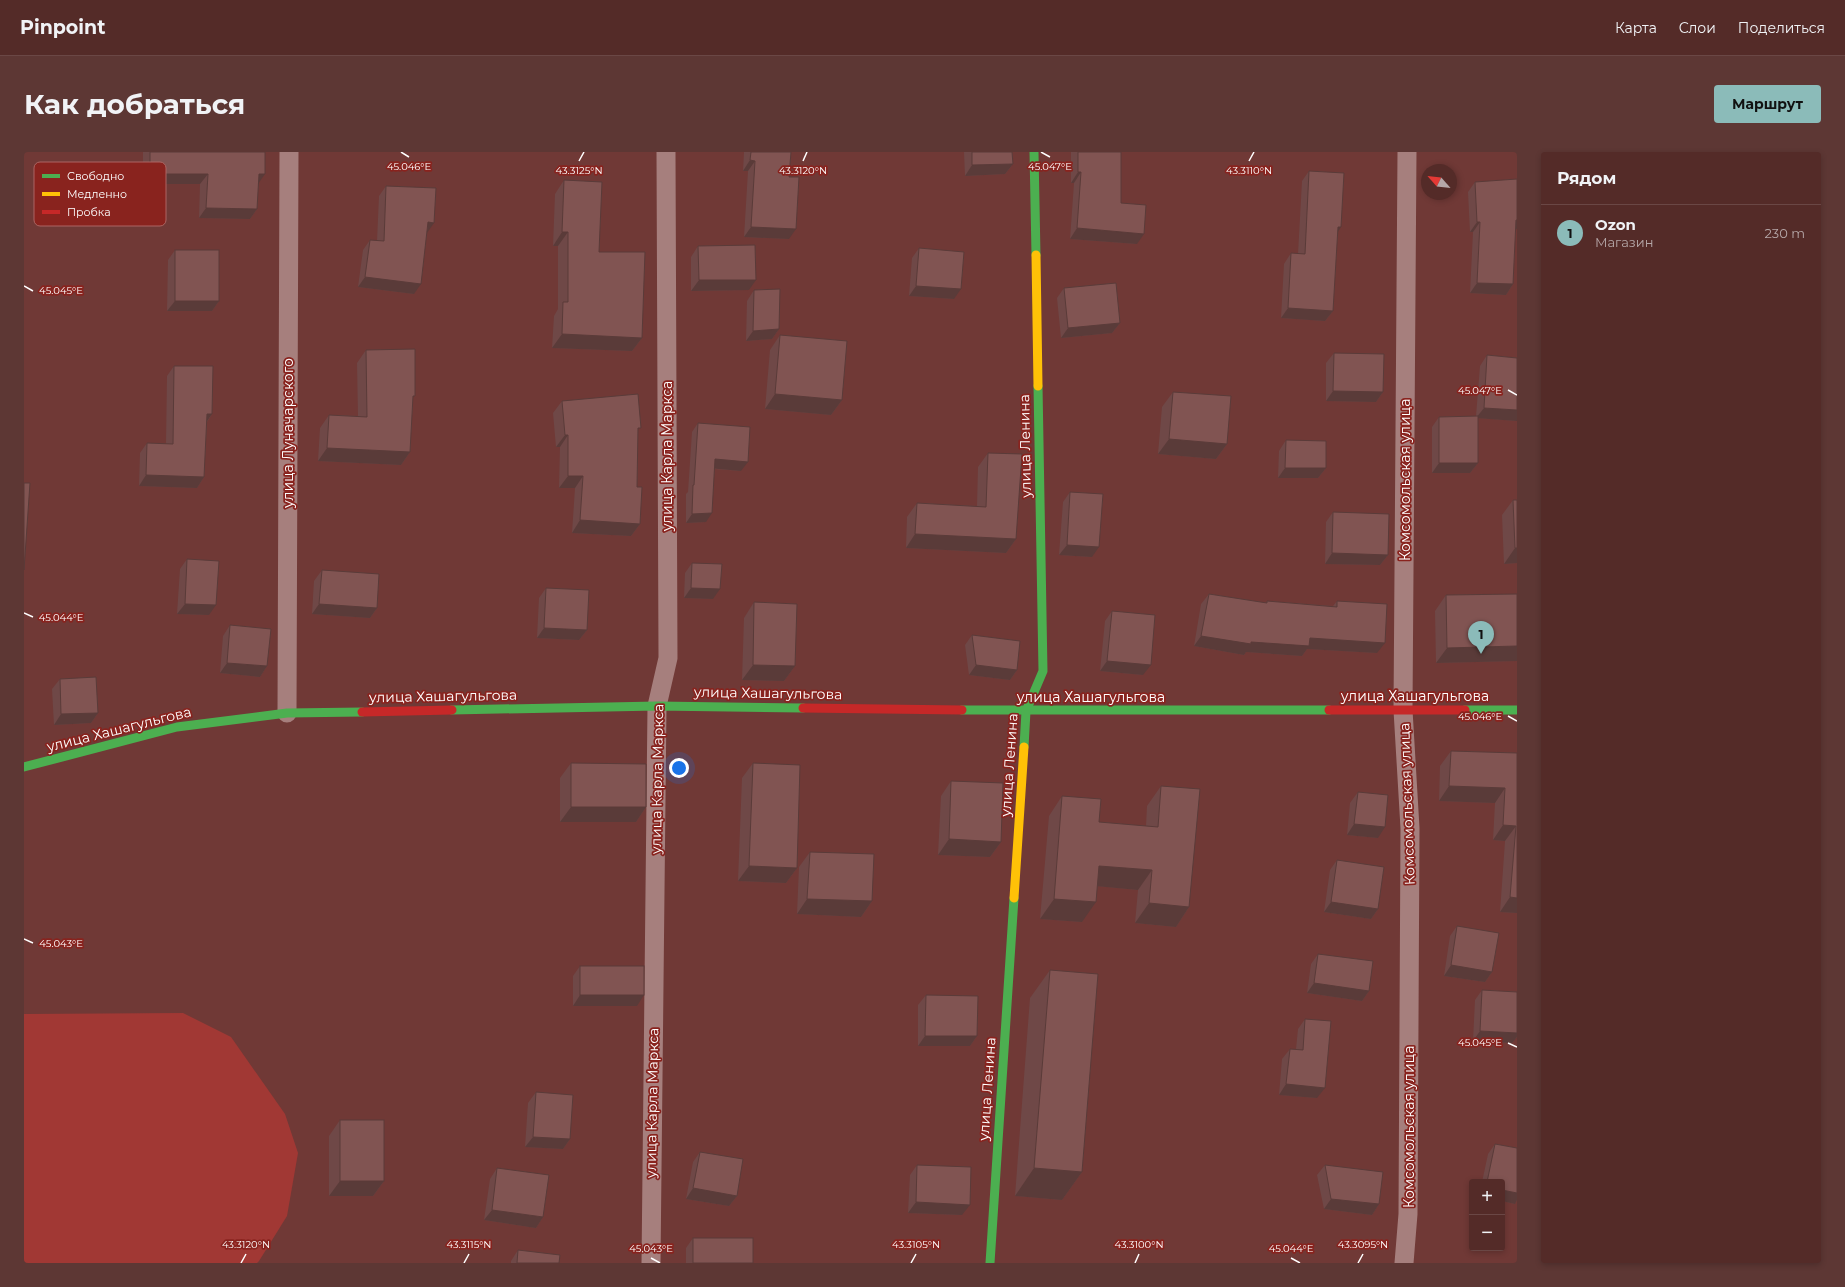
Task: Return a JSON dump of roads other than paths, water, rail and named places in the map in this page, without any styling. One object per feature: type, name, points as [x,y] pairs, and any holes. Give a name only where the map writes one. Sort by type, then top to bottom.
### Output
[{"type":"main road","name":"улица Ленина","points":[[990,1263],[1026,711],[1043,671],[1034,152]]},
{"type":"main road","name":"улица Хашагульгова","points":[[24,767],[178,727],[287,713],[657,706],[1026,711],[1517,710]]},
{"type":"street","name":"улица Луначарского","points":[[287,713],[289,152]]},
{"type":"street","name":"улица Карла Маркса","points":[[651,1263],[657,706],[668,658],[666,152]]},
{"type":"street","name":"Комсомольская улица","points":[[1404,1263],[1408,1214],[1410,828],[1403,710],[1407,152]]},
{"type":"place","name":"Ozon","points":[[1481,654]]}]
